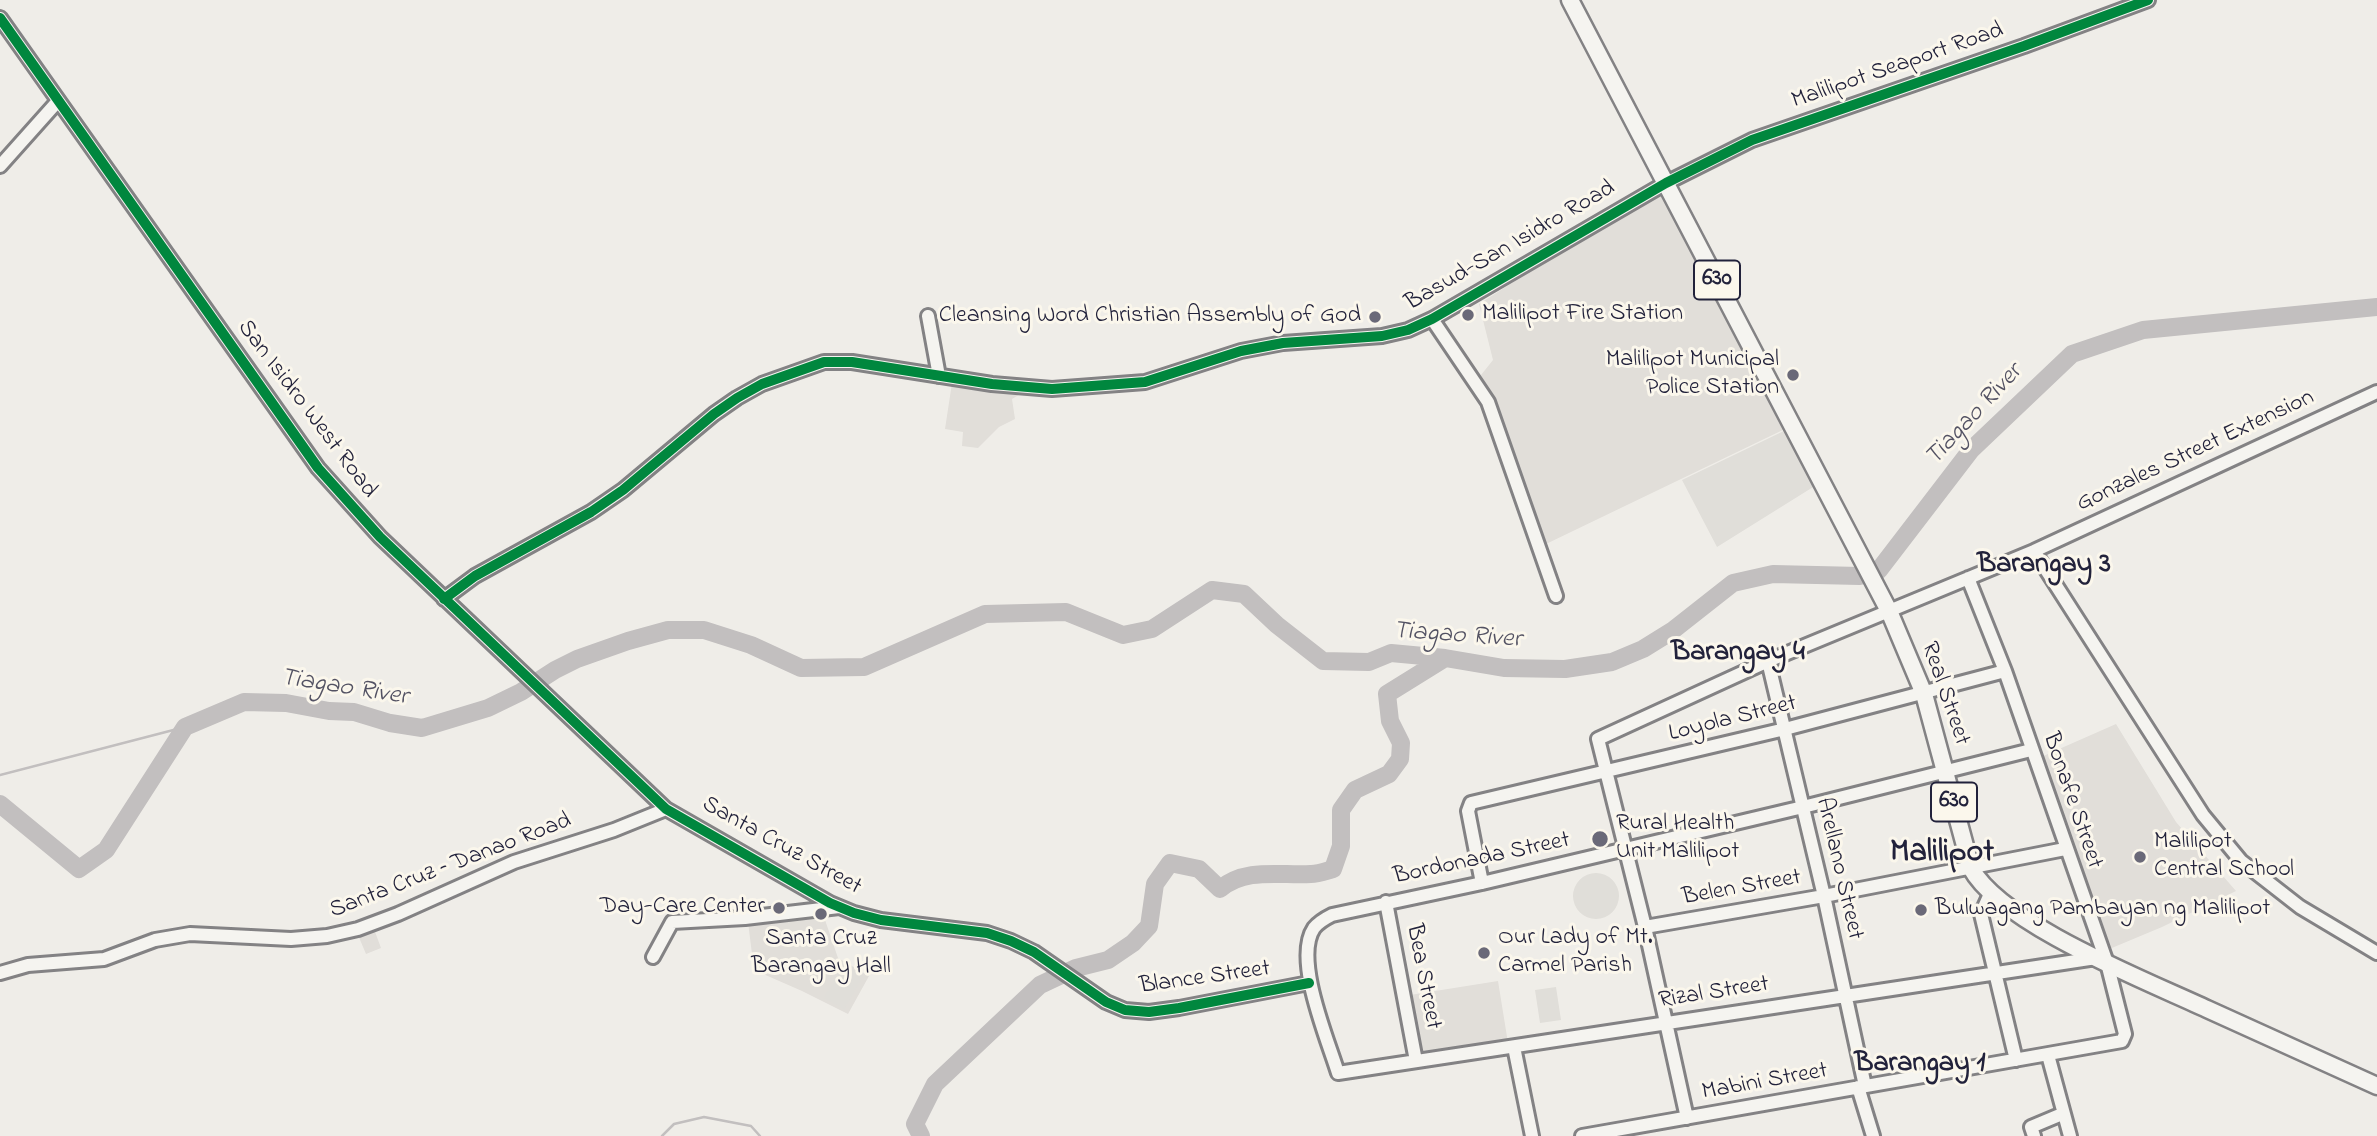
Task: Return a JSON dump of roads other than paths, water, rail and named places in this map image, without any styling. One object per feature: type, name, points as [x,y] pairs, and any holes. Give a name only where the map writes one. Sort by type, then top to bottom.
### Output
[{"type":"main road","name":"630","points":[[1570,0],[1666,183]]},
{"type":"main road","name":"Real Street","points":[[1666,183],[1889,611],[1924,694],[1971,868],[1977,879],[1990,894],[2036,925],[2101,961]]},
{"type":"main road","name":"630","points":[[2101,961],[2377,1086]]},
{"type":"street","name":"Malilipot Seaport Road","points":[[1666,183],[1752,140],[2148,0]]},
{"type":"street","name":"San Isidro West Road","points":[[0,18],[318,468],[356,513],[444,599],[666,808]]},
{"type":"street","points":[[0,166],[58,101]]},
{"type":"street","name":"Basud-San Isidro Road","points":[[444,599],[475,576],[591,512],[643,474],[713,414],[762,384],[824,362],[839,361],[1040,389],[1145,382],[1241,351],[1283,343],[1382,337],[1433,319],[1666,183]]},
{"type":"street","points":[[928,316],[939,376]]},
{"type":"street","points":[[1433,319],[1488,402],[1556,596]]},
{"type":"street","name":"Gonzales Street Extension","points":[[1607,772],[1598,738],[1768,661],[2034,551],[2377,392]]},
{"type":"street","points":[[2034,551],[2203,815],[2241,861],[2300,907],[2377,953]]},
{"type":"street","name":"Bonafe Street","points":[[1968,578],[2005,671],[2065,849],[2125,1034],[2122,1041]]},
{"type":"street","name":"Arellano Street","points":[[1768,661],[1824,896],[1873,1136]]},
{"type":"street","name":"Loyola Street","points":[[1482,883],[1468,811],[1471,803],[1785,729],[2005,671]]},
{"type":"street","name":"Bordonada Street","points":[[1309,984],[1308,948],[1315,926],[1332,915],[1482,883],[2032,750]]},
{"type":"street","points":[[1607,772],[1645,927],[1687,1118]]},
{"type":"street","name":"Santa Cruz Street","points":[[666,808],[839,907],[881,920],[987,933],[1034,952],[1073,980]]},
{"type":"street","name":"Santa Cruz – Danao Road","points":[[0,973],[28,965],[104,959],[155,940],[190,934],[291,939],[327,936],[358,929],[514,862],[614,830],[666,808]]},
{"type":"street","name":"Belen Street","points":[[1645,927],[1824,896],[2065,849]]},
{"type":"street","points":[[1990,894],[1981,915],[2016,1060]]},
{"type":"street","name":"Bea Street","points":[[1386,902],[1416,1061]]},
{"type":"street","points":[[653,957],[672,922],[745,918],[839,907]]},
{"type":"street","name":"Rizal Street","points":[[1309,984],[1338,1073],[1845,995],[2101,961]]},
{"type":"street","name":"Blance Street","points":[[1073,980],[1105,1003],[1125,1010],[1149,1012],[1309,984]]},
{"type":"street","name":"Mabini Street","points":[[1582,1136],[2122,1041]]},
{"type":"street","points":[[1514,1047],[1532,1136]]},
{"type":"street","points":[[2048,1055],[2070,1136]]},
{"type":"street","points":[[2034,1136],[2031,1127],[2062,1114]]},
{"type":"waterway","name":"Tiagao River","points":[[0,804],[79,869],[106,850],[185,727],[244,702],[286,703],[329,711],[354,712],[390,723],[422,728],[488,708],[577,659],[668,630],[704,630],[751,645],[801,668],[864,667],[985,614],[1066,612],[1123,635],[1152,629],[1212,590],[1244,594],[1277,625],[1323,661],[1369,662],[1391,653],[1445,658],[1504,668],[1565,669],[1612,662],[1643,649],[1672,631],[1733,583],[1773,574],[1860,576],[1879,570],[1971,450],[2072,354],[2143,330],[2377,307]]},
{"type":"waterway","points":[[921,1136],[915,1124],[935,1084],[1040,985],[1076,968],[1108,960],[1133,943],[1149,926],[1155,884],[1170,863],[1199,869],[1220,889],[1230,882],[1252,875],[1314,874],[1333,869],[1341,846],[1341,810],[1355,790],[1389,774],[1400,759],[1401,743],[1390,721],[1387,694],[1445,658]]},
{"type":"waterway","points":[[0,775],[185,727]]},
{"type":"waterway","points":[[662,1136],[674,1124],[704,1117],[751,1126],[760,1136]]},
{"type":"place","name":"Malilipot Fire Station","points":[[1468,315]]},
{"type":"place","name":"Cleansing Word Christian Assembly of God","points":[[1375,317]]},
{"type":"place","name":"Malilipot Municipal Police Station","points":[[1793,375]]},
{"type":"place","name":"Rural Health Unit Malilipot","points":[[1600,839]]},
{"type":"place","name":"Malilipot Central School","points":[[2140,857]]},
{"type":"place","name":"Day-Care Center","points":[[779,908]]},
{"type":"place","name":"Bulwagang Pambayan ng Malilipot","points":[[1921,910]]},
{"type":"place","name":"Santa Cruz Barangay Hall","points":[[821,914]]},
{"type":"place","name":"Our Lady of Mt. Carmel Parish","points":[[1484,953]]},
{"type":"district","name":"Barangay 3","points":[[2044,566]]},
{"type":"district","name":"Barangay 4","points":[[1738,654]]},
{"type":"district","name":"Malilipot","points":[[1942,855]]},
{"type":"district","name":"Barangay 1","points":[[1920,1065]]}]
